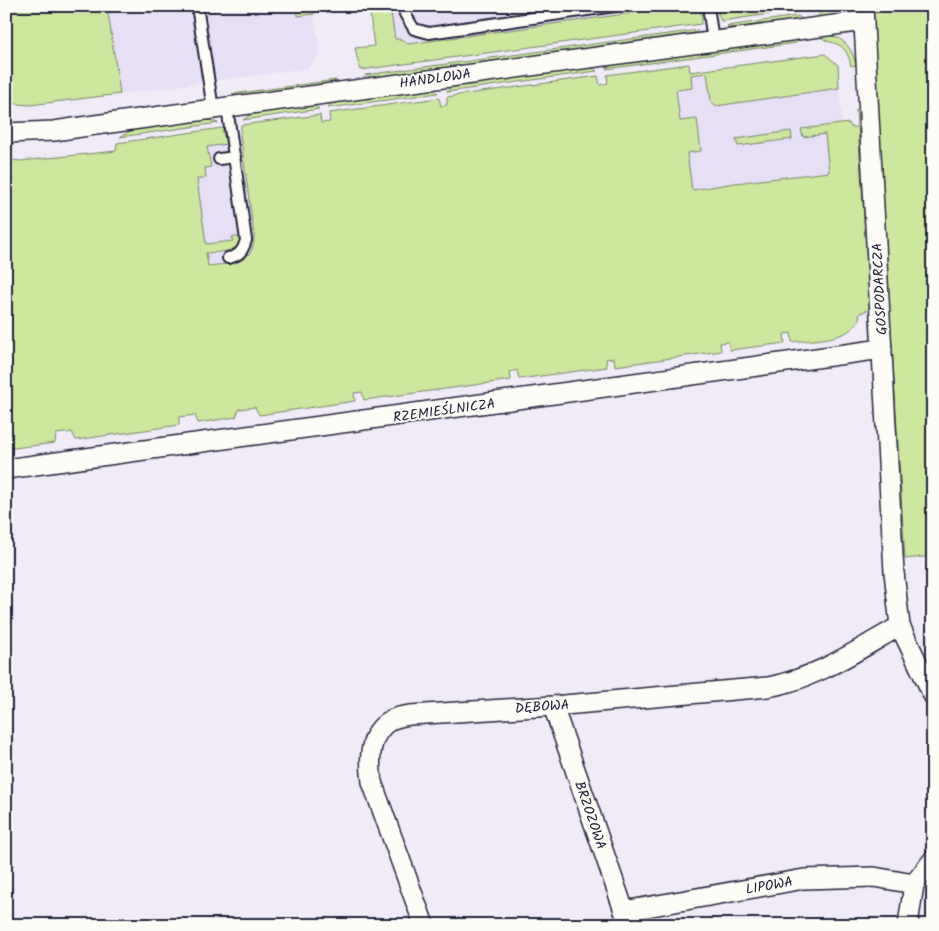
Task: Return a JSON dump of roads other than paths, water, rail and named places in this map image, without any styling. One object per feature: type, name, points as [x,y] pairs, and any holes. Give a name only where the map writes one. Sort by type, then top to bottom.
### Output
[{"type":"street","name":"HANDLOWA","points":[[6,133],[54,131],[713,41],[863,14]]},
{"type":"street","name":"GOSPODARCZA","points":[[863,14],[894,572],[900,626],[933,694]]},
{"type":"street","name":"RZEMIEŚLNICZA","points":[[6,469],[882,349]]},
{"type":"street","name":"DĘBOWA","points":[[424,925],[372,782],[369,757],[376,736],[390,720],[410,715],[553,706],[768,687],[794,682],[816,674],[900,626]]},
{"type":"street","name":"BRZOZOWA","points":[[553,706],[627,918]]},
{"type":"street","points":[[908,925],[914,884],[933,860]]},
{"type":"street","name":"LIPOWA","points":[[627,918],[804,879],[874,877],[914,884]]},
{"type":"lane","points":[[197,6],[220,108],[235,157],[246,240],[243,250],[236,256],[228,258]]},
{"type":"lane","points":[[404,6],[405,14],[414,29],[429,33],[615,6]]},
{"type":"lane","points":[[708,6],[713,41]]},
{"type":"lane","points":[[219,160],[235,157]]}]
